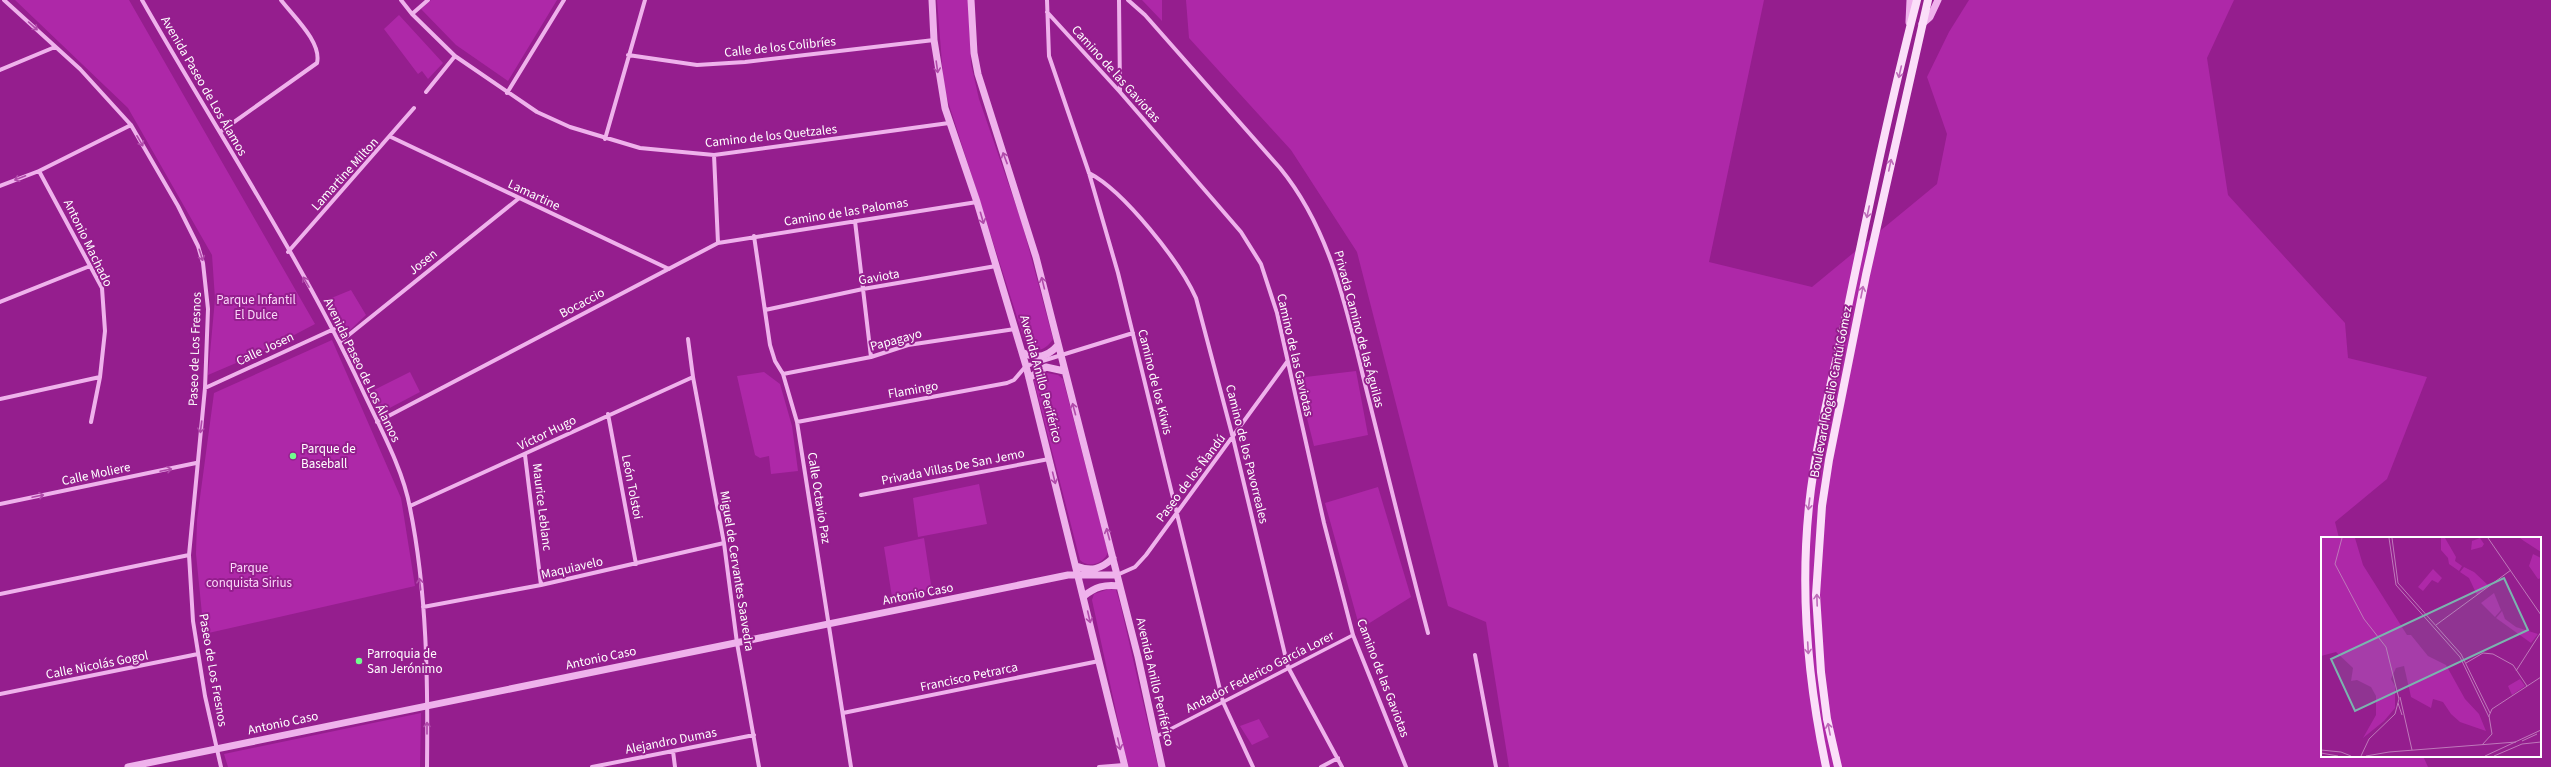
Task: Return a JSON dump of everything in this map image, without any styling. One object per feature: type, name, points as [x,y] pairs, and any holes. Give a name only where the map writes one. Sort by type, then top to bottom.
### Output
[{"type":"main road","name":"Boulevard Rogelio Cantú Gómez","points":[[1826,767],[1818,728],[1809,663],[1805,575],[1809,506],[1820,439],[1857,264],[1908,34],[1917,0]]},
{"type":"main road","name":"Boulevard Rogelio Cantú Gómez","points":[[1838,767],[1827,719],[1820,672],[1816,595],[1822,506],[1829,460],[1866,275],[1928,0]]},
{"type":"street","name":"Paseo de Los Fresnos","points":[[4,0],[80,69],[131,124],[178,206],[198,246],[203,263],[208,309],[205,388],[196,463],[189,555],[193,621],[216,749],[221,767]]},
{"type":"street","name":"Avenida Paseo de Los Álamos","points":[[142,0],[334,329],[377,422],[410,506],[423,607],[428,706],[427,767]]},
{"type":"street","points":[[220,132],[317,63],[317,51],[312,41],[281,0]]},
{"type":"street","name":"Camino de los Quetzales","points":[[401,0],[412,14],[455,56],[507,93],[537,112],[570,127],[605,139],[640,148],[714,155],[949,123]]},
{"type":"street","points":[[412,14],[428,0]]},
{"type":"street","points":[[507,93],[564,0]]},
{"type":"street","points":[[605,139],[645,0]]},
{"type":"street","name":"Avenida Anillo Periférico","points":[[932,0],[934,40],[941,90],[949,123],[977,202],[1030,378],[1124,766]]},
{"type":"street","name":"Avenida Anillo Periférico","points":[[971,0],[974,53],[978,74],[1036,257],[1138,657],[1162,767]]},
{"type":"street","name":"Camino de los Kiwis","points":[[1047,0],[1049,56],[1089,173],[1133,333],[1224,702],[1253,767]]},
{"type":"street","points":[[1119,0],[1120,92]]},
{"type":"street","name":"Privada Camino de las Águilas","points":[[1128,0],[1145,15],[1280,168],[1293,184],[1319,231],[1341,293],[1428,633]]},
{"type":"street","name":"Boulevard Rogelio Cantú Gómez","points":[[1908,34],[1910,0]]},
{"type":"street","name":"Boulevard Rogelio Cantú Gómez","points":[[1921,26],[1930,16],[1938,0]]},
{"type":"street","name":"Camino de las Gaviotas","points":[[1047,12],[1120,92],[1236,226],[1254,250],[1261,264],[1276,313],[1286,362],[1353,635],[1406,767]]},
{"type":"street","name":"Calle de los Colibríes","points":[[628,55],[697,65],[745,62],[934,40]]},
{"type":"street","points":[[0,70],[55,47]]},
{"type":"street","points":[[426,92],[455,56]]},
{"type":"street","name":"Lamartine Milton","points":[[288,252],[391,137],[414,108]]},
{"type":"street","points":[[0,186],[39,171],[131,124]]},
{"type":"street","name":"Lamartine","points":[[391,137],[669,268]]},
{"type":"street","points":[[714,155],[718,243]]},
{"type":"street","name":"Antonio Machado","points":[[39,171],[102,288],[105,331],[100,377],[92,422]]},
{"type":"street","name":"Camino de los Pavorreales","points":[[1089,173],[1099,178],[1124,201],[1188,279],[1196,298],[1233,438],[1288,667],[1342,767]]},
{"type":"street","name":"Josen","points":[[340,342],[518,198]]},
{"type":"street","name":"Camino de las Palomas","points":[[718,243],[754,236],[977,202]]},
{"type":"street","points":[[855,221],[871,357]]},
{"type":"street","name":"Calle Octavio Paz","points":[[754,236],[772,353],[783,374],[797,422],[851,767]]},
{"type":"street","name":"Bocaccio","points":[[377,422],[718,243]]},
{"type":"street","points":[[0,302],[90,266]]},
{"type":"street","name":"Gaviota","points":[[765,310],[863,289],[996,266]]},
{"type":"street","name":"Calle Josen","points":[[205,388],[334,329]]},
{"type":"street","name":"Papagayo","points":[[783,374],[871,357],[908,345],[1015,329]]},
{"type":"street","points":[[1026,366],[1133,333]]},
{"type":"street","name":"Miguel de Cervantes Saavedra","points":[[688,339],[693,378],[724,543],[737,643],[759,767]]},
{"type":"street","points":[[1022,352],[1041,357],[1049,354],[1058,345]]},
{"type":"street","name":"Paseo de los Ñandú","points":[[1117,575],[1135,567],[1233,438],[1286,362]]},
{"type":"street","name":"Flamingo","points":[[797,422],[1007,383],[1014,380],[1026,366]]},
{"type":"street","points":[[1030,378],[1046,367],[1064,371]]},
{"type":"street","points":[[0,399],[100,377]]},
{"type":"street","name":"Víctor Hugo","points":[[410,506],[525,455],[608,414],[693,378]]},
{"type":"street","name":"León Tolstoi","points":[[608,414],[636,564]]},
{"type":"street","name":"Maurice Leblanc","points":[[525,455],[541,585]]},
{"type":"street","name":"Privada Villas De San Jemo","points":[[860,495],[1050,459]]},
{"type":"street","name":"Calle Moliere","points":[[0,504],[196,463]]},
{"type":"street","name":"Maquiavelo","points":[[423,607],[541,585],[724,543]]},
{"type":"street","points":[[0,594],[189,555]]},
{"type":"street","points":[[1076,566],[1086,570],[1096,569],[1113,558]]},
{"type":"street","name":"Antonio Caso","points":[[128,767],[1068,575],[1117,575]]},
{"type":"street","points":[[1084,596],[1093,589],[1104,585],[1119,586]]},
{"type":"street","name":"Andador Federico García Lorer","points":[[1155,737],[1288,667],[1353,635]]},
{"type":"street","name":"Calle Nicolás Gogol","points":[[0,694],[198,654]]},
{"type":"street","points":[[1475,655],[1496,767]]},
{"type":"street","name":"Francisco Petrarca","points":[[843,713],[1099,660]]},
{"type":"street","name":"Alejandro Dumas","points":[[592,767],[754,735]]},
{"type":"street","points":[[673,751],[675,767]]},
{"type":"street","points":[[1321,767],[1338,758]]},
{"type":"street","points":[[1099,767],[1124,766]]},
{"type":"green space","name":"Parque Infantil El Dulce","points":[[15,0],[129,0],[315,324],[262,352],[208,375],[215,299],[212,255],[128,108]]},
{"type":"green space","points":[[431,0],[557,0],[508,81],[456,45],[421,9]]},
{"type":"green space","points":[[937,0],[968,0],[971,64],[979,99],[1022,223],[1053,339],[1041,350],[1030,348],[1026,345],[944,89]]},
{"type":"green space","points":[[1142,0],[1162,0],[1162,21]]},
{"type":"green space","points":[[1186,0],[1764,0],[1709,262],[1812,287],[1937,184],[1947,134],[1927,77],[1949,32],[1969,0],[2234,0],[2207,58],[2228,195],[2345,323],[2348,358],[2427,377],[2387,479],[2335,522],[2339,537],[2321,537],[2321,757],[2423,757],[2428,767],[1509,767],[1486,622],[1448,606],[1357,252],[1291,150],[1189,38]]},
{"type":"green space","points":[[399,15],[443,63],[428,79],[422,71],[418,74],[384,29]]},
{"type":"green space","points":[[351,290],[366,315],[349,331],[329,299]]},
{"type":"green space","name":"Parque conquista Sirius","points":[[332,340],[401,498],[415,586],[204,634],[196,554],[197,520],[214,393]]},
{"type":"green space","points":[[1356,371],[1368,435],[1314,446],[1297,378]]},
{"type":"green space","points":[[410,372],[420,392],[382,412],[372,391]]},
{"type":"green space","points":[[764,372],[780,384],[792,426],[798,471],[771,474],[769,456],[760,458],[755,455],[737,376]]},
{"type":"green space","points":[[1047,373],[1058,375],[1063,379],[1108,552],[1100,562],[1096,564],[1083,563],[1080,560],[1034,381],[1039,375]]},
{"type":"green space","points":[[979,484],[987,524],[918,537],[913,498]]},
{"type":"green space","points":[[1378,487],[1411,597],[1360,629],[1325,503]]},
{"type":"green space","points":[[924,538],[932,591],[892,597],[884,547]]},
{"type":"green space","points":[[1109,589],[1116,590],[1120,603],[1158,767],[1129,767],[1125,753],[1092,600],[1094,594]]},
{"type":"green space","points":[[421,713],[420,767],[228,767],[224,754]]},
{"type":"green space","points":[[1259,719],[1269,737],[1252,745],[1240,726]]},
{"type":"place","name":"Parque de Baseball","points":[[293,456]]},
{"type":"place","name":"Parroquia de San Jerónimo","points":[[359,661]]}]
